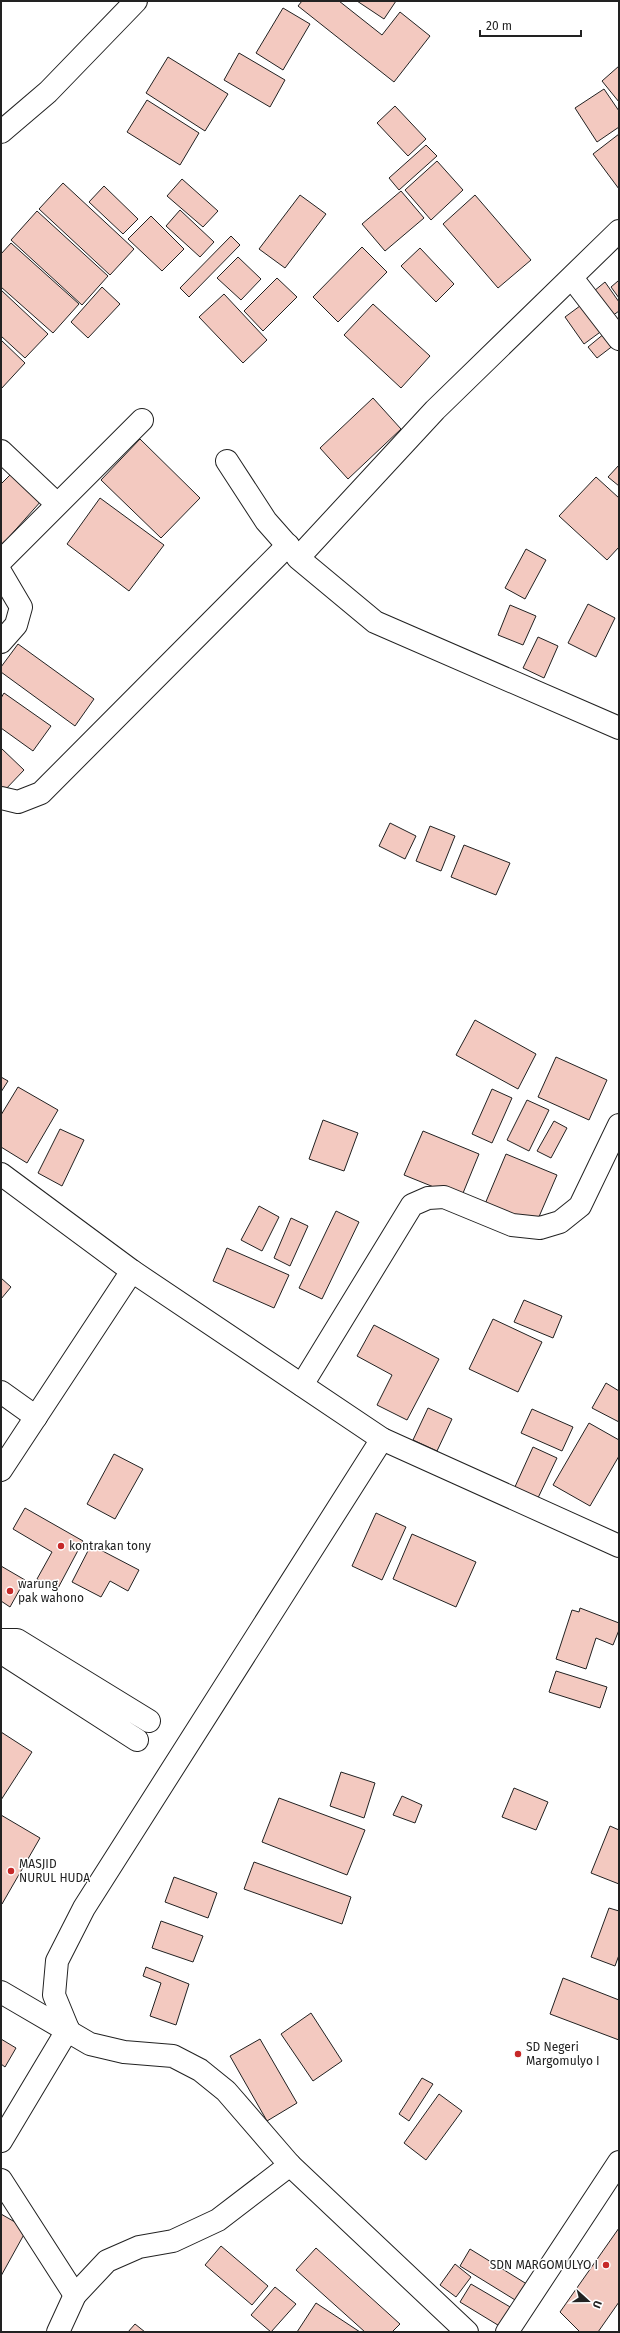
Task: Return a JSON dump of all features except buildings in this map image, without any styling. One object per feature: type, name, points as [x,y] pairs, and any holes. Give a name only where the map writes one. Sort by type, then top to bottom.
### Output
[{"type":"street","points":[[1,132],[48,92],[136,1]]},
{"type":"street","points":[[1,798],[18,802],[41,793],[293,551],[619,231]]},
{"type":"street","points":[[572,278],[619,339]]},
{"type":"street","points":[[1,561],[56,504],[142,420]]},
{"type":"street","points":[[1,451],[56,504]]},
{"type":"street","points":[[227,461],[266,521],[293,551],[375,622],[619,728]]},
{"type":"street","points":[[1,573],[21,607],[16,626],[1,642]]},
{"type":"street","points":[[302,1385],[412,1205],[428,1198],[444,1197],[512,1225],[540,1228],[560,1222],[580,1206],[619,1125]]},
{"type":"street","points":[[1,1174],[132,1271],[382,1438],[619,1546]]},
{"type":"street","points":[[1,1470],[132,1271]]},
{"type":"street","points":[[1,1392],[36,1417]]},
{"type":"street","points":[[68,2029],[54,1995],[57,1961],[84,1908],[382,1438]]},
{"type":"street","points":[[137,1740],[5,1655],[1,1640],[17,1640],[149,1721]]},
{"type":"street","points":[[1,1992],[68,2029],[90,2044],[124,2052],[172,2056],[200,2070],[226,2091],[290,2165],[467,2332]]},
{"type":"street","points":[[1,2140],[68,2029]]},
{"type":"street","points":[[507,2332],[619,2162]]},
{"type":"street","points":[[58,2332],[75,2295],[107,2261],[139,2248],[173,2241],[218,2220],[290,2165]]},
{"type":"street","points":[[1,2180],[75,2295]]},
{"type":"place","name":"kontrakan tony","points":[[61,1546]]},
{"type":"place","name":"warung pak wahono","points":[[10,1591]]},
{"type":"place","name":"MASJID NURUL HUDA","points":[[11,1871]]},
{"type":"place","name":"SD Negeri Margomulyo I","points":[[518,2054]]},
{"type":"place","name":"SDN MARGOMULYO I","points":[[606,2265]]}]
